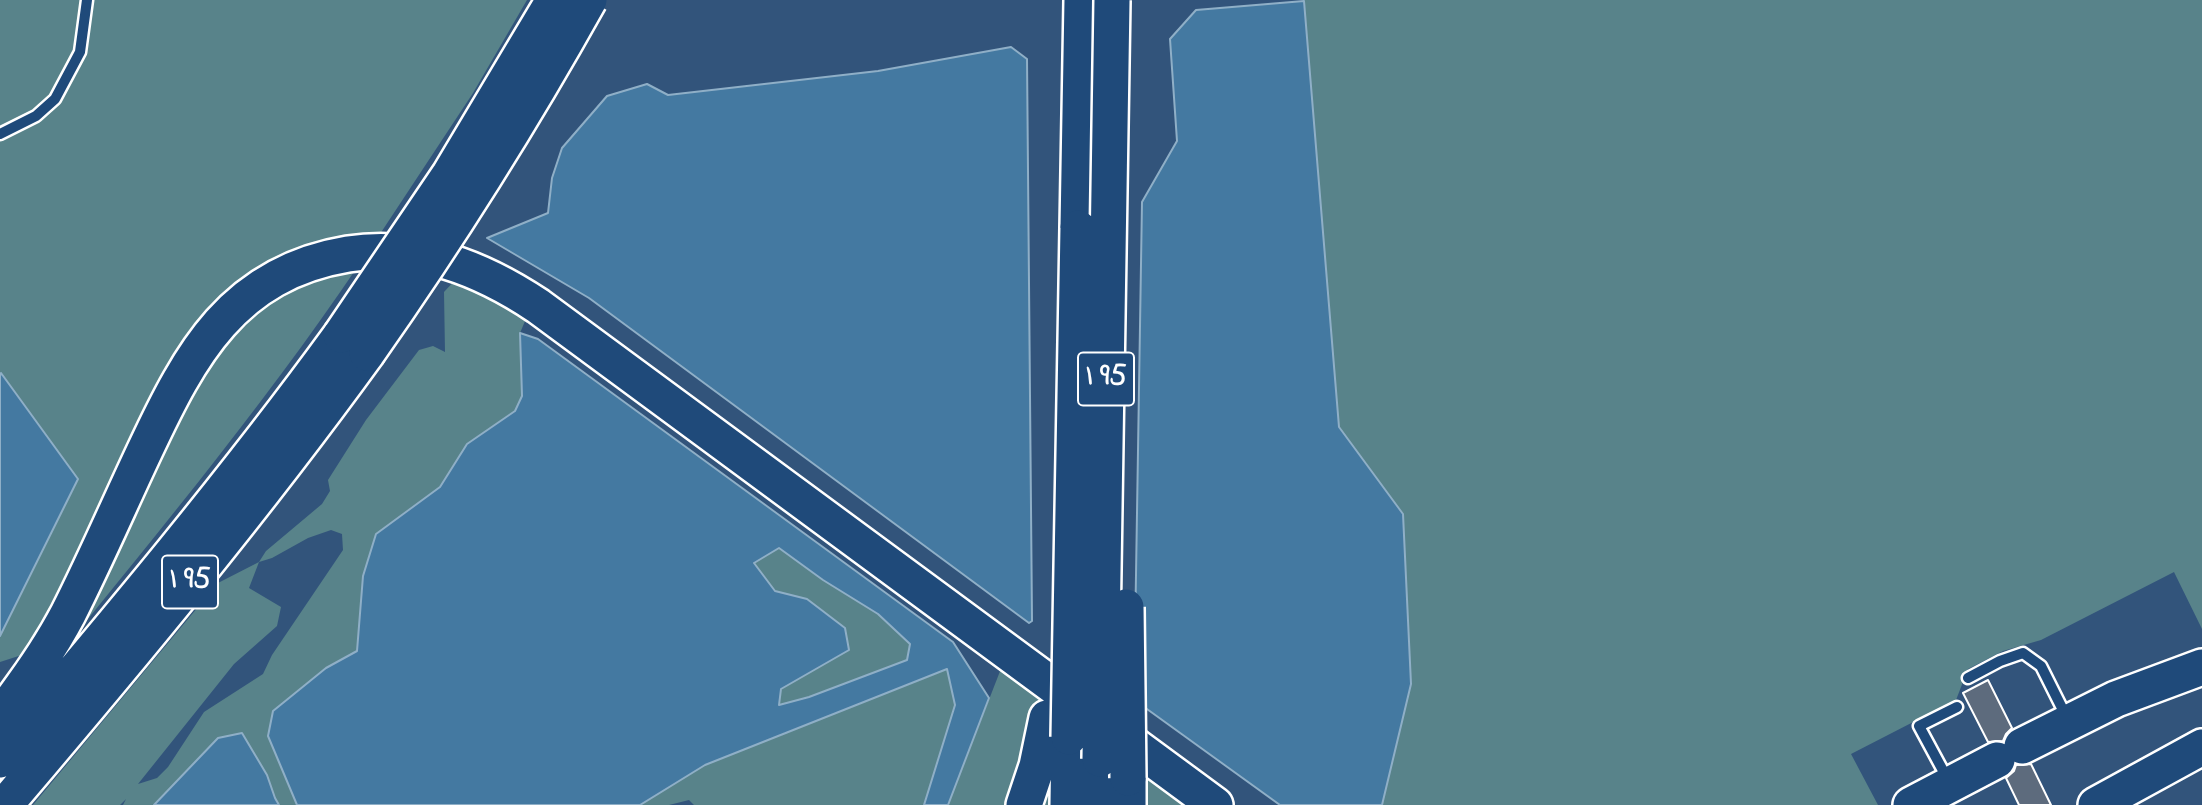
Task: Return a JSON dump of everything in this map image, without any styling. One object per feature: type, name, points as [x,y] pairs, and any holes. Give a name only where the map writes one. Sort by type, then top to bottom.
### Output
[{"type":"highway","name":"I 95","points":[[5,805],[255,501],[354,344],[403,246],[456,164],[554,0]]},
{"type":"highway","name":"I 95","points":[[0,761],[253,453],[354,344],[462,214],[589,0]]},
{"type":"highway","points":[[1068,805],[1058,727],[1053,646],[1058,329],[1078,228],[1082,0]]},
{"type":"highway","points":[[1099,805],[1119,781],[1123,396],[1107,283],[1112,0]]},
{"type":"highway","points":[[0,716],[41,659],[69,612],[175,387],[209,334],[247,297],[290,271],[336,256],[393,251],[430,255],[458,264],[519,293],[1215,805]]},
{"type":"highway","points":[[1911,805],[2069,722],[2137,691],[2202,667]]},
{"type":"highway","points":[[1024,805],[1037,766],[1058,727]]},
{"type":"highway","points":[[2096,805],[2202,747]]},
{"type":"lane","points":[[0,134],[36,116],[55,99],[80,52],[87,0]]},
{"type":"lane","points":[[1968,678],[2000,661],[2023,653],[2041,666],[2069,722]]},
{"type":"lane","points":[[1951,785],[1919,726],[1957,707]]},
{"type":"green space","points":[[0,0],[527,0],[473,93],[378,237],[239,284],[193,325],[168,366],[28,653],[0,662],[0,636],[78,479],[1,373],[0,376]]},
{"type":"green space","points":[[1304,0],[2202,0],[2202,629],[2174,572],[2041,640],[2003,651],[1968,669],[1956,700],[1851,754],[1878,805],[1382,805],[1411,684],[1403,514],[1339,427]]},
{"type":"green space","points":[[360,263],[240,428],[27,694],[188,382],[247,305]]},
{"type":"green space","points":[[458,277],[528,314],[520,333],[522,396],[515,411],[467,444],[440,487],[376,534],[363,576],[358,651],[326,668],[268,736],[297,805],[279,805],[267,775],[218,738],[154,805],[123,805],[126,799],[120,805],[33,805],[218,583],[259,562],[266,551],[322,504],[330,491],[328,480],[366,420],[419,350],[433,346],[445,352],[444,292]],"holes":[[[331,530],[342,534],[343,550],[272,655],[263,674],[204,712],[168,767],[157,778],[138,784],[234,664],[277,626],[281,607],[249,588],[259,562],[272,558],[308,538]]]},
{"type":"green space","points":[[779,548],[823,580],[878,614],[910,644],[907,660],[809,697],[779,705],[781,689],[849,650],[845,628],[807,599],[775,591],[754,563]]},
{"type":"green space","points":[[1004,661],[1183,801],[1183,805],[948,805]]},
{"type":"green space","points":[[948,669],[955,705],[924,805],[694,805],[689,800],[669,805],[640,805],[705,765]]},
{"type":"water","points":[[1304,1],[1339,427],[1403,514],[1411,684],[1382,805],[1280,805],[1140,704],[1135,637],[1142,202],[1177,141],[1170,39],[1196,10]]},
{"type":"water","points":[[1011,47],[1027,59],[1032,621],[1029,623],[589,298],[487,238],[548,213],[552,178],[562,148],[607,96],[647,84],[668,95],[878,71]]},
{"type":"water","points":[[520,333],[538,339],[953,642],[989,698],[948,805],[924,805],[955,705],[947,669],[705,765],[640,805],[297,805],[268,736],[273,711],[326,668],[357,651],[363,576],[376,534],[440,487],[467,444],[515,411],[522,396]],"holes":[[[779,548],[823,580],[878,614],[910,644],[907,660],[809,697],[779,705],[781,689],[849,650],[845,628],[807,599],[775,591],[754,563]]]},
{"type":"water","points":[[1,373],[78,479],[0,636],[0,376]]},
{"type":"water","points":[[242,733],[267,775],[279,805],[154,805],[218,738]]},
{"type":"building","points":[[1988,680],[2012,728],[2003,741],[1988,742],[1963,693]]},
{"type":"building","points":[[2031,764],[2051,805],[2019,805],[2006,778],[2016,765]]}]
